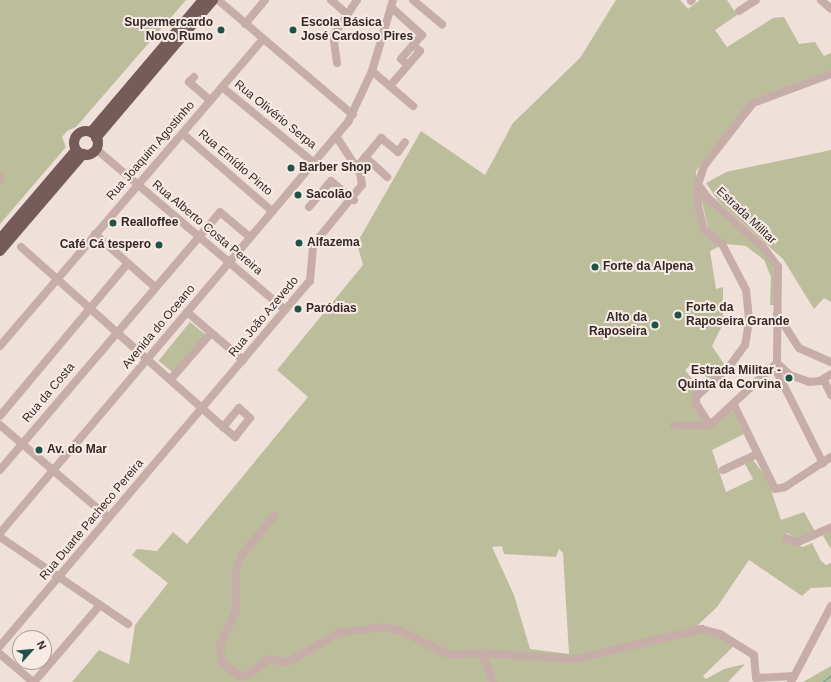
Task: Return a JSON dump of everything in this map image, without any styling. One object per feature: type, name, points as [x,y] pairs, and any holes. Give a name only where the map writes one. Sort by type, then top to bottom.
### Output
[{"type":"main road","points":[[0,239],[80,152],[96,150],[94,135],[202,0]]},
{"type":"main road","points":[[0,251],[80,152],[77,136],[94,135],[213,0]]},
{"type":"street","points":[[218,0],[263,40],[353,115]]},
{"type":"street","points":[[245,24],[265,0]]},
{"type":"street","points":[[332,0],[347,14]]},
{"type":"street","points":[[337,63],[333,36],[357,0]]},
{"type":"street","points":[[739,11],[756,0]]},
{"type":"street","points":[[822,0],[831,9]]},
{"type":"street","points":[[417,1],[442,24]]},
{"type":"street","points":[[390,86],[420,51],[413,45],[422,35],[392,3]]},
{"type":"street","name":"Avenida do Oceano","points":[[0,533],[353,115],[372,71],[392,3]]},
{"type":"street","name":"Rua Joaquim Agostinho","points":[[0,346],[263,40]]},
{"type":"street","points":[[372,71],[413,106]]},
{"type":"street","points":[[710,424],[696,403],[696,397],[728,368],[745,345],[749,321],[746,290],[722,244],[704,230],[698,206],[698,184],[704,166],[753,103],[831,74]]},
{"type":"street","points":[[194,77],[190,82],[210,100]]},
{"type":"street","name":"Rua Olivério Serpa","points":[[222,87],[313,162]]},
{"type":"street","name":"Rua Emídio Pinto","points":[[183,134],[272,211]]},
{"type":"street","name":"Rua João Azevedo","points":[[203,409],[312,277],[313,245],[354,200],[362,185],[357,167],[336,136]]},
{"type":"street","points":[[357,167],[381,138],[398,152],[405,142]]},
{"type":"street","name":"Rua Alberto Costa Pereira","points":[[96,150],[285,310]]},
{"type":"street","points":[[365,157],[387,177]]},
{"type":"street","points":[[309,207],[331,181],[354,200]]},
{"type":"street","name":"Estrada Militar","points":[[698,184],[707,197],[772,256],[778,267],[778,374],[823,463]]},
{"type":"street","name":"Rua da Costa","points":[[0,470],[116,332],[220,212],[250,237]]},
{"type":"street","points":[[95,234],[155,287]]},
{"type":"street","points":[[21,247],[223,427]]},
{"type":"street","points":[[0,416],[128,263]]},
{"type":"street","points":[[187,312],[243,360]]},
{"type":"street","points":[[777,314],[799,348],[831,362]]},
{"type":"street","points":[[170,380],[211,332]]},
{"type":"street","points":[[674,425],[710,424],[734,405],[777,362],[790,375],[803,380],[824,380],[831,374]]},
{"type":"street","points":[[824,380],[831,395]]},
{"type":"street","points":[[734,405],[757,454],[776,489],[786,487],[831,457]]},
{"type":"street","name":"Rua Duarte Pacheco Pereira","points":[[0,646],[203,409]]},
{"type":"street","points":[[0,425],[109,518]]},
{"type":"street","points":[[723,470],[757,454]]},
{"type":"street","points":[[274,516],[242,555],[236,570],[236,610],[220,646],[222,662],[230,670],[240,676],[249,675],[268,659],[288,662],[339,633],[369,627],[399,630],[450,655],[482,653],[577,660],[701,629],[720,634],[754,655],[756,678],[792,679],[831,606]]},
{"type":"street","points":[[786,538],[798,542],[831,527]]},
{"type":"street","points":[[0,537],[128,624]]},
{"type":"street","points":[[0,654],[33,682],[100,606]]},
{"type":"street","points":[[482,653],[492,682]]},
{"type":"green space","points":[[0,0],[186,0],[76,127],[67,131],[62,137],[66,147],[0,224]]},
{"type":"green space","points":[[616,0],[680,0],[688,9],[700,0],[727,0],[737,15],[715,30],[727,47],[773,18],[784,17],[799,44],[815,42],[824,56],[831,53],[831,70],[753,99],[696,171],[701,233],[720,246],[710,251],[716,289],[723,287],[723,324],[712,346],[726,367],[710,381],[693,363],[685,370],[700,389],[695,394],[704,422],[673,428],[707,429],[732,410],[744,434],[712,450],[726,492],[753,479],[745,464],[753,460],[767,478],[781,520],[804,512],[816,533],[800,539],[786,533],[784,541],[803,547],[812,543],[821,561],[826,565],[831,563],[831,587],[811,588],[802,596],[749,560],[717,607],[697,626],[736,644],[703,676],[706,679],[724,669],[745,664],[728,682],[72,682],[99,650],[129,664],[135,625],[168,583],[132,555],[137,549],[157,551],[173,532],[187,544],[308,397],[277,370],[363,265],[357,243],[421,131],[485,175],[513,123],[580,58]],"holes":[[[502,546],[504,554],[556,557],[559,549],[563,553],[569,654],[530,649],[514,595],[492,547]]]},
{"type":"green space","points":[[831,150],[831,302],[824,298],[814,309],[783,259],[719,202],[706,183],[726,172]]},
{"type":"green space","points":[[700,194],[752,240],[774,265],[775,305],[770,305],[771,277],[764,260],[746,246],[726,244],[709,232]]},
{"type":"green space","points":[[190,322],[206,335],[175,374],[159,361]]},
{"type":"green space","points":[[831,530],[831,549],[823,536]]},
{"type":"green space","points":[[831,666],[831,682],[803,682]]},
{"type":"waterway","points":[[824,682],[831,676]]},
{"type":"place","name":"Supermercardo Novo Rumo","points":[[221,30]]},
{"type":"place","name":"Escola Básica José Cardoso Pires","points":[[293,30]]},
{"type":"place","name":"Barber Shop","points":[[291,168]]},
{"type":"place","name":"Sacolão","points":[[298,195]]},
{"type":"place","name":"Realloffee","points":[[113,223]]},
{"type":"place","name":"Alfazema","points":[[299,243]]},
{"type":"place","name":"Café Cá tespero","points":[[159,245]]},
{"type":"place","name":"Forte da Alpena","points":[[595,267]]},
{"type":"place","name":"Paródias","points":[[298,309]]},
{"type":"place","name":"Forte da Raposeira Grande","points":[[678,315]]},
{"type":"place","name":"Alto da Raposeira","points":[[655,325]]},
{"type":"place","name":"Estrada Militar - Quinta da Corvina","points":[[789,378]]},
{"type":"place","name":"Av. do Mar","points":[[39,450]]}]
